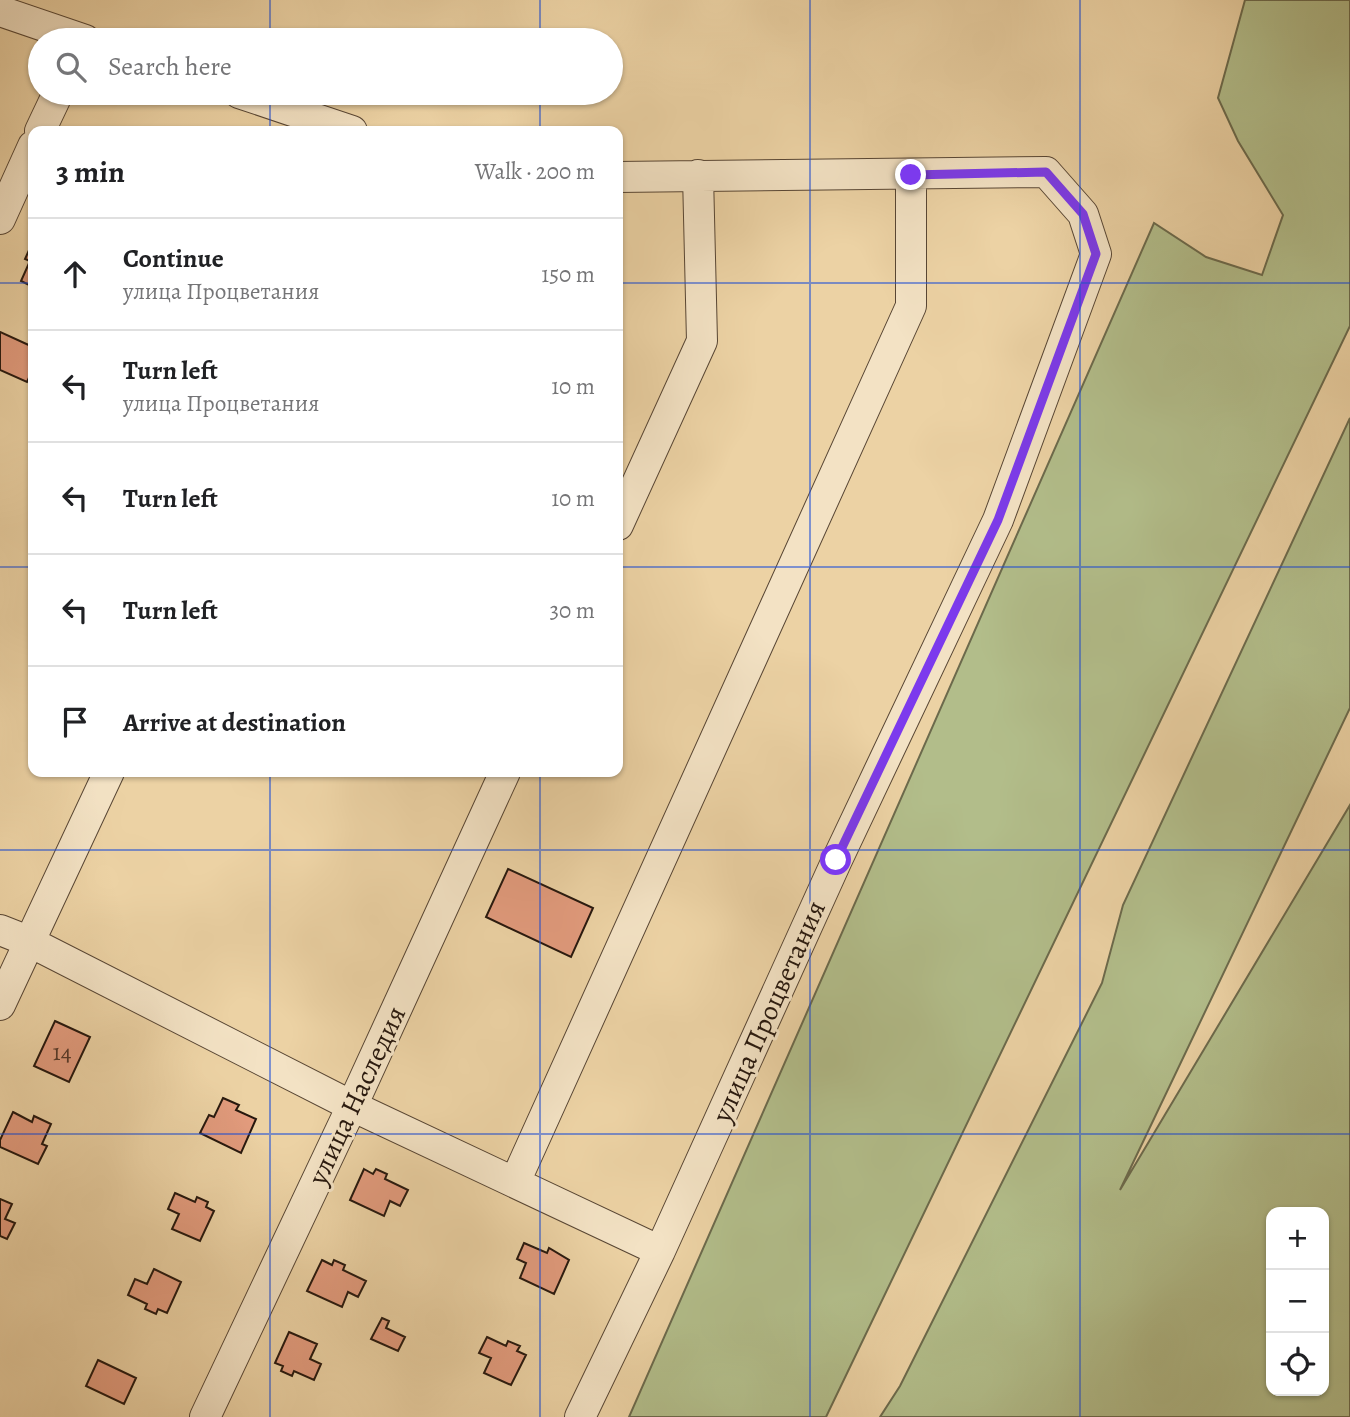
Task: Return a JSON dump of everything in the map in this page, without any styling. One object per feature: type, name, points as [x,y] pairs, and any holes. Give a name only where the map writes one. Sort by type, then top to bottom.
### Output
[{"type":"street","points":[[0,11],[49,28]]},
{"type":"street","points":[[42,126],[52,105]]},
{"type":"street","points":[[275,105],[337,126]]},
{"type":"street","points":[[0,219],[28,157]]},
{"type":"street","name":"улица Процветания","points":[[580,1417],[660,1251],[836,860],[998,520],[1096,254],[1083,214],[1046,172],[911,175]]},
{"type":"street","points":[[623,514],[702,341],[698,175]]},
{"type":"street","points":[[515,1182],[911,306],[911,175],[623,177]]},
{"type":"street","points":[[0,1005],[107,777]]},
{"type":"street","name":"улица Наследия","points":[[205,1417],[352,1106],[503,777]]},
{"type":"street","points":[[0,930],[29,941],[352,1106],[660,1251]]},
{"type":"green space","points":[[1245,0],[1350,0],[1350,326],[826,1417],[629,1417],[1154,223],[1206,257],[1262,275],[1283,215],[1238,141],[1218,98]]},
{"type":"green space","points":[[1350,418],[1350,708],[1120,1190],[1350,805],[1350,1417],[880,1417],[900,1386],[1102,983],[1123,905]]},
{"type":"building","points":[[28,265],[28,284],[21,281]]},
{"type":"building","points":[[0,332],[28,345],[28,380],[27,382],[0,370]]},
{"type":"building","points":[[508,869],[593,908],[571,957],[486,917]]},
{"type":"building","points":[[55,1021],[90,1037],[69,1082],[34,1066]]},
{"type":"building","points":[[223,1098],[239,1105],[236,1110],[256,1119],[241,1153],[200,1133],[209,1115],[214,1117]]},
{"type":"building","points":[[13,1112],[32,1122],[34,1116],[51,1124],[42,1144],[47,1146],[38,1164],[0,1147],[0,1140]]},
{"type":"building","points":[[364,1169],[373,1174],[376,1169],[387,1174],[385,1179],[408,1190],[400,1206],[390,1201],[384,1216],[350,1200]]},
{"type":"building","points":[[175,1193],[195,1202],[197,1197],[208,1202],[206,1207],[214,1211],[200,1241],[172,1229],[179,1214],[168,1209]]},
{"type":"building","points":[[0,1199],[12,1204],[5,1219],[15,1223],[7,1239],[0,1236]]},
{"type":"building","points":[[524,1243],[547,1253],[549,1248],[569,1260],[554,1294],[520,1278],[526,1263],[517,1259]]},
{"type":"building","points":[[322,1260],[332,1265],[334,1260],[345,1265],[343,1270],[366,1281],[358,1297],[348,1292],[342,1307],[307,1291]]},
{"type":"building","points":[[154,1269],[181,1282],[167,1313],[158,1309],[156,1314],[145,1309],[147,1304],[128,1295],[135,1279],[147,1284]]},
{"type":"building","points":[[382,1318],[389,1321],[386,1328],[405,1337],[398,1351],[371,1339]]},
{"type":"building","points":[[289,1332],[317,1344],[310,1359],[321,1364],[314,1380],[294,1371],[292,1376],[281,1371],[283,1366],[275,1363]]},
{"type":"building","points":[[487,1337],[506,1346],[508,1341],[520,1346],[517,1351],[526,1355],[511,1385],[484,1373],[491,1358],[479,1353]]},
{"type":"building","points":[[98,1360],[136,1378],[124,1404],[86,1386]]},
{"type":"route","points":[[836,860],[998,520],[1096,254],[1083,214],[1046,172],[911,175]]}]
